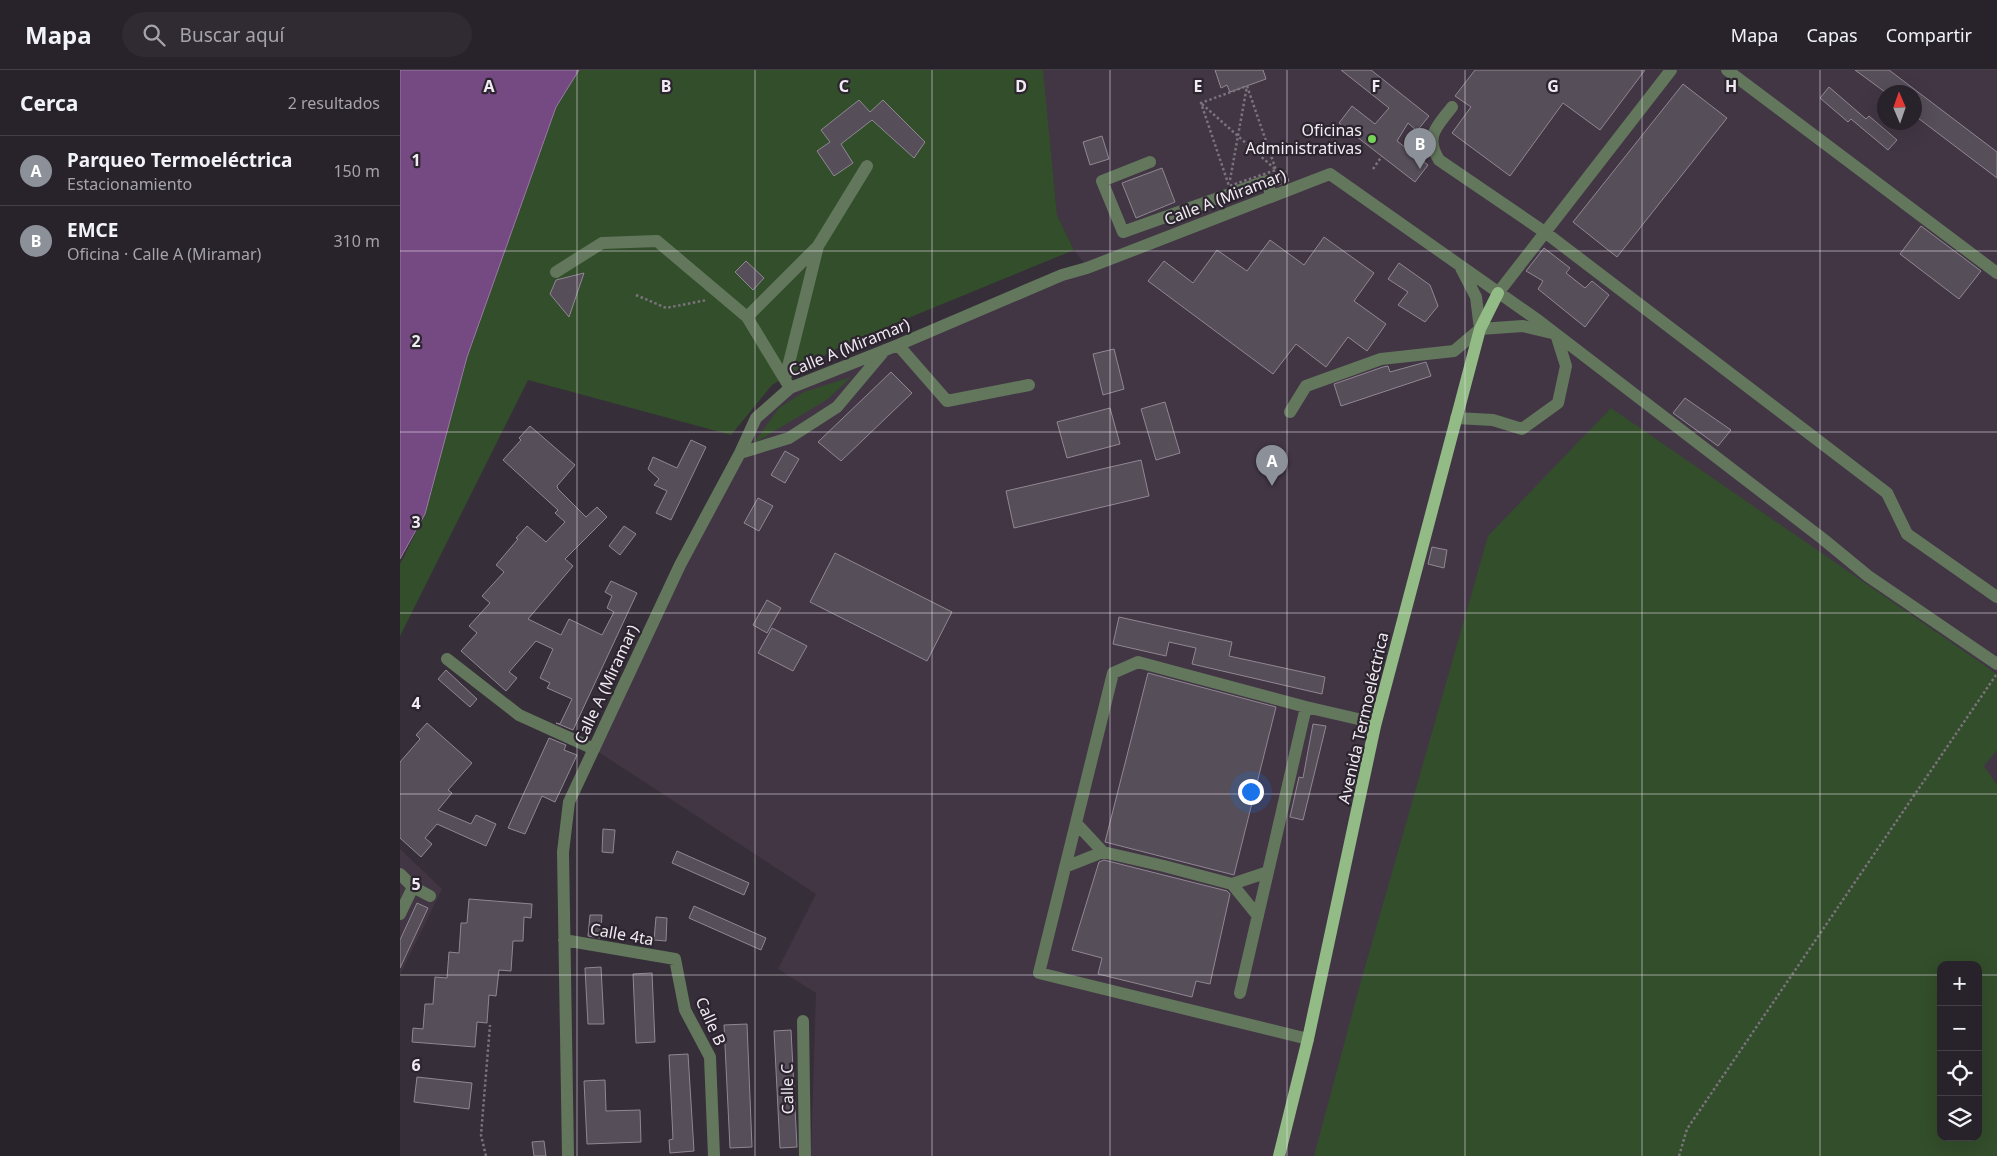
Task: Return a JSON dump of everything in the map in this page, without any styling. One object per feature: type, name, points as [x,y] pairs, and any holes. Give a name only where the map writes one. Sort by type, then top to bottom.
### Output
[{"type":"main road","name":"Avenida Termoeléctrica","points":[[1279,1156],[1308,1039],[1375,726],[1480,330],[1498,293]]},
{"type":"street","points":[[1498,293],[1671,70]]},
{"type":"street","points":[[1727,70],[1997,273]]},
{"type":"street","points":[[1452,107],[1434,131],[1431,139],[1432,148],[1439,160],[1546,233],[1887,493],[1907,534],[1997,597]]},
{"type":"street","points":[[1150,162],[1102,181],[1123,232],[1266,180],[1272,196]]},
{"type":"street","points":[[747,317],[818,246],[867,166]]},
{"type":"street","name":"Calle A (Miramar)","points":[[568,1156],[563,852],[569,802],[680,565],[740,453],[756,418],[787,384],[898,345],[1062,275],[1088,268],[1330,174],[1556,334],[1823,539],[1868,576],[1997,664]]},
{"type":"street","points":[[556,272],[602,243],[657,241],[747,317],[787,384]]},
{"type":"street","points":[[787,384],[818,246]]},
{"type":"street","points":[[1459,264],[1476,297],[1480,330]]},
{"type":"street","points":[[1290,412],[1306,386],[1381,359],[1454,351],[1480,330],[1523,326],[1556,334],[1566,366],[1558,403],[1522,429],[1493,420],[1456,418]]},
{"type":"street","points":[[898,345],[947,401],[1029,385]]},
{"type":"street","points":[[740,453],[789,438],[837,406],[885,350]]},
{"type":"street","points":[[447,659],[519,715],[594,749]]},
{"type":"street","points":[[1308,1039],[1039,973],[1113,673],[1138,662],[1358,719],[1375,726]]},
{"type":"street","points":[[1240,994],[1306,707]]},
{"type":"street","points":[[1076,823],[1102,852],[1232,884],[1268,872]]},
{"type":"street","points":[[1065,867],[1102,852]]},
{"type":"street","points":[[400,874],[414,887],[430,896]]},
{"type":"street","points":[[1232,884],[1258,916]]},
{"type":"street","points":[[400,914],[414,887]]},
{"type":"street","name":"Calle 4ta","points":[[564,940],[675,960]]},
{"type":"street","name":"Calle B","points":[[675,960],[685,1010],[710,1057],[714,1156]]},
{"type":"street","name":"Calle C","points":[[802,1021],[805,1156]]},
{"type":"path","points":[[1201,103],[1247,86]]},
{"type":"path","points":[[1229,186],[1247,86]]},
{"type":"path","points":[[1247,86],[1276,170]]},
{"type":"path","points":[[1201,103],[1276,170]]},
{"type":"path","points":[[1201,103],[1229,186]]},
{"type":"path","points":[[1373,168],[1382,156]]},
{"type":"path","points":[[1229,186],[1276,170]]},
{"type":"path","points":[[636,295],[666,308],[723,296]]},
{"type":"path","points":[[1679,1156],[1687,1128],[1997,674]]},
{"type":"path","points":[[486,1156],[481,1135],[490,1025]]},
{"type":"shaded area","points":[[400,70],[579,70],[556,107],[467,357],[425,514],[400,559]]},
{"type":"shaded area","points":[[1042,70],[1997,70],[1997,1017],[1982,976],[1982,961],[1937,961],[1937,969],[1728,1156],[811,1156],[816,993],[778,969],[816,894],[594,749],[756,418],[789,388],[1087,267],[1074,250],[1057,215]]},
{"type":"shaded area","points":[[400,849],[442,889],[400,975]]},
{"type":"green space","points":[[579,70],[1043,70],[1057,215],[1074,250],[845,344],[772,385],[731,435],[528,380],[400,636],[400,564],[425,514],[467,357],[556,107]]},
{"type":"green space","points":[[851,377],[828,399],[753,444],[779,408],[804,392]]},
{"type":"green space","points":[[1611,408],[1997,674],[1997,750],[1984,766],[1997,785],[1997,1156],[1314,1156],[1361,981],[1488,536]]},
{"type":"building","points":[[1215,70],[1263,70],[1266,79],[1230,92],[1227,85],[1221,88]]},
{"type":"building","points":[[1341,70],[1371,70],[1429,116],[1417,131],[1408,123],[1397,141],[1428,165],[1415,182],[1339,123],[1352,106],[1375,124],[1389,108]]},
{"type":"building","points":[[1475,70],[1645,70],[1600,130],[1563,103],[1510,176],[1452,133],[1471,107],[1455,96]]},
{"type":"building","points":[[1855,70],[1889,70],[1909,85],[1877,85]]},
{"type":"building","points":[[1683,84],[1727,118],[1617,257],[1573,222]]},
{"type":"building","points":[[1829,87],[1866,119],[1869,116],[1877,123],[1877,130],[1885,130],[1897,140],[1888,150],[1851,119],[1848,122],[1820,98]]},
{"type":"building","points":[[1922,95],[1997,152],[1997,178],[1922,121]]},
{"type":"building","points":[[859,100],[870,112],[883,100],[925,142],[914,158],[872,120],[841,144],[853,163],[834,176],[817,151],[830,142],[821,130]]},
{"type":"building","points":[[1102,136],[1109,159],[1090,165],[1083,142]]},
{"type":"building","points":[[1162,168],[1175,202],[1136,218],[1122,183]]},
{"type":"building","points":[[1285,171],[1289,181],[1278,185],[1274,175]]},
{"type":"building","points":[[1921,226],[1981,271],[1959,299],[1900,254]]},
{"type":"building","points":[[1324,237],[1374,273],[1354,301],[1386,324],[1367,351],[1348,337],[1326,367],[1296,344],[1273,374],[1148,281],[1164,261],[1193,283],[1217,250],[1247,271],[1270,240],[1304,265]]},
{"type":"building","points":[[1544,248],[1570,268],[1566,273],[1585,288],[1592,281],[1609,295],[1585,327],[1538,289],[1543,281],[1526,271]]},
{"type":"building","points":[[746,261],[764,278],[753,290],[735,272]]},
{"type":"building","points":[[1399,263],[1430,285],[1438,306],[1425,322],[1398,305],[1408,292],[1388,279]]},
{"type":"building","points":[[584,273],[569,317],[550,294],[556,280]]},
{"type":"building","points":[[1114,349],[1124,389],[1103,395],[1093,354]]},
{"type":"building","points":[[1426,362],[1431,376],[1341,406],[1334,384],[1383,367],[1388,366],[1390,372]]},
{"type":"building","points":[[891,372],[912,393],[841,461],[818,442]]},
{"type":"building","points":[[1685,398],[1731,430],[1718,446],[1673,413]]},
{"type":"building","points":[[1165,402],[1180,453],[1156,460],[1141,409]]},
{"type":"building","points":[[1110,408],[1120,444],[1067,458],[1057,422]]},
{"type":"building","points":[[530,426],[575,465],[557,486],[558,489],[586,517],[597,507],[607,517],[565,559],[573,566],[528,619],[561,635],[569,619],[602,635],[614,612],[607,608],[612,596],[605,592],[611,581],[637,593],[573,730],[556,723],[560,724],[572,699],[547,688],[550,683],[540,678],[553,649],[536,641],[509,672],[517,678],[506,691],[461,651],[477,633],[469,626],[490,603],[482,596],[504,572],[496,565],[518,539],[516,538],[527,526],[546,542],[565,522],[555,513],[558,510],[503,460],[521,440],[519,438]]},
{"type":"building","points":[[691,440],[706,447],[671,520],[656,513],[667,491],[654,485],[659,479],[648,469],[653,457],[677,468]]},
{"type":"building","points":[[785,451],[799,459],[785,483],[771,475]]},
{"type":"building","points":[[1141,460],[1149,496],[1014,528],[1006,491]]},
{"type":"building","points":[[758,498],[773,506],[759,531],[744,523]]},
{"type":"building","points":[[624,526],[636,534],[620,555],[609,546]]},
{"type":"building","points":[[1432,547],[1447,550],[1444,568],[1428,564]]},
{"type":"building","points":[[835,553],[952,612],[927,661],[810,602]]},
{"type":"building","points":[[767,600],[781,608],[767,633],[753,625]]},
{"type":"building","points":[[1119,617],[1232,642],[1229,656],[1325,677],[1322,694],[1192,664],[1196,648],[1169,642],[1166,656],[1113,644]]},
{"type":"building","points":[[772,628],[807,646],[793,671],[758,653]]},
{"type":"building","points":[[446,670],[477,699],[470,707],[438,679]]},
{"type":"building","points":[[1148,673],[1276,707],[1234,875],[1105,842]]},
{"type":"building","points":[[427,723],[472,763],[448,790],[452,793],[438,810],[471,824],[476,815],[496,824],[486,846],[437,824],[425,838],[432,844],[421,857],[400,838],[400,762],[420,739],[416,735]]},
{"type":"building","points":[[1313,724],[1326,726],[1303,820],[1290,817],[1299,777],[1303,778]]},
{"type":"building","points":[[549,738],[566,745],[564,750],[577,755],[555,802],[542,796],[525,834],[508,828]]},
{"type":"building","points":[[603,829],[615,830],[613,853],[602,852]]},
{"type":"building","points":[[677,851],[749,883],[744,895],[672,863]]},
{"type":"building","points":[[1104,860],[1227,891],[1230,894],[1210,984],[1196,981],[1192,997],[1098,974],[1102,958],[1072,950],[1099,862]]},
{"type":"building","points":[[469,899],[532,904],[531,918],[524,917],[523,941],[513,941],[511,971],[499,970],[496,996],[489,995],[487,1023],[477,1022],[475,1047],[412,1042],[413,1028],[423,1029],[425,1004],[433,1004],[435,977],[447,978],[449,952],[459,953],[461,923],[467,923]]},
{"type":"building","points":[[417,903],[428,908],[400,968],[400,940]]},
{"type":"building","points":[[694,906],[766,938],[761,950],[689,918]]},
{"type":"building","points":[[590,915],[602,915],[600,938],[588,936]]},
{"type":"building","points":[[656,917],[667,918],[666,941],[654,940]]},
{"type":"building","points":[[601,967],[604,1024],[588,1024],[585,968]]},
{"type":"building","points":[[652,973],[655,1042],[636,1043],[633,974]]},
{"type":"building","points":[[747,1024],[752,1147],[730,1148],[724,1025]]},
{"type":"building","points":[[791,1030],[797,1147],[780,1148],[774,1031]]},
{"type":"building","points":[[688,1054],[694,1151],[670,1153],[669,1140],[673,1139],[669,1055]]},
{"type":"building","points":[[417,1077],[472,1083],[469,1109],[414,1102]]},
{"type":"building","points":[[605,1080],[606,1111],[640,1110],[641,1142],[587,1144],[584,1081]]},
{"type":"building","points":[[544,1141],[546,1156],[534,1156],[532,1142]]},
{"type":"place","name":"Oficinas Administrativas","points":[[1372,139]]},
{"type":"place","name":"EMCE","points":[[1420,169]]},
{"type":"place","name":"Parqueo Termoeléctrica","points":[[1272,486]]}]
